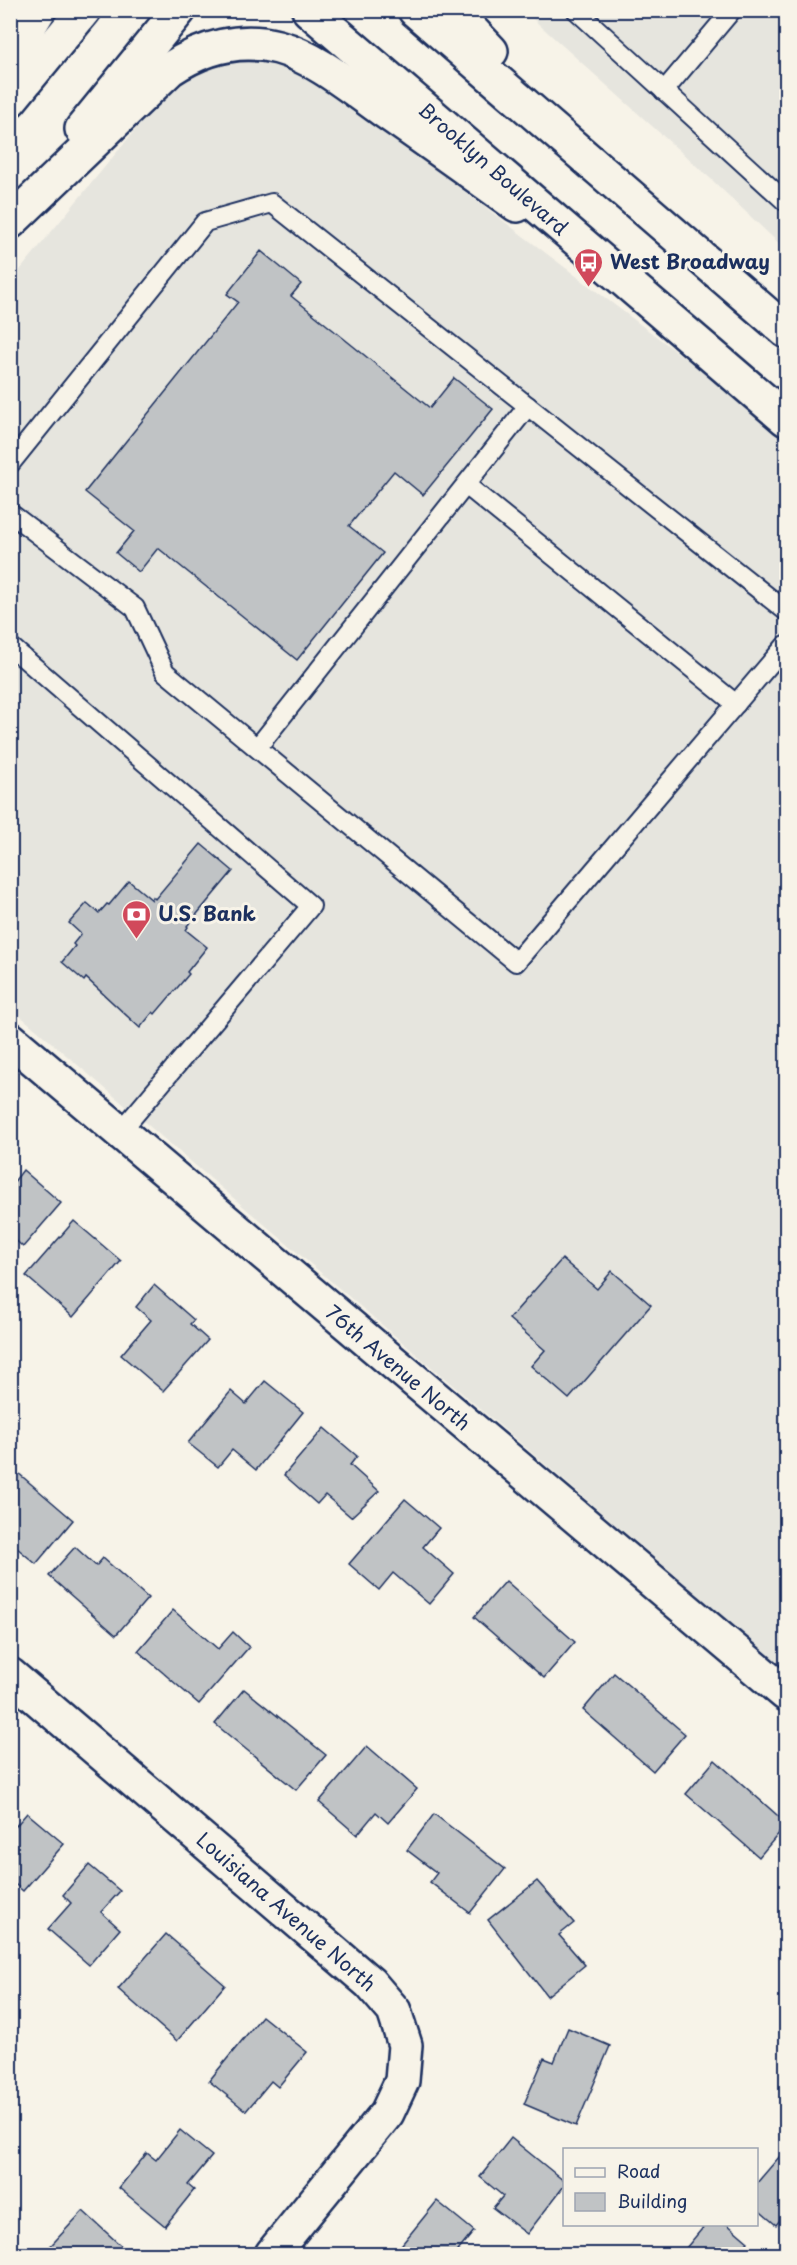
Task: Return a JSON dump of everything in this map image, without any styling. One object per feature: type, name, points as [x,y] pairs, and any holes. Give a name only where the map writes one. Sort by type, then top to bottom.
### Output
[{"type":"street","points":[[10,58],[39,10]]},
{"type":"street","points":[[10,100],[84,10]]},
{"type":"street","points":[[10,216],[179,10]]},
{"type":"street","name":"Brooklyn Boulevard","points":[[309,10],[786,419]]},
{"type":"street","points":[[415,10],[786,331]]},
{"type":"street","points":[[452,10],[647,212]]},
{"type":"street","points":[[10,222],[170,69],[188,57],[227,44],[263,44],[296,54],[337,77],[615,274]]},
{"type":"street","name":"76th Avenue North","points":[[10,1039],[786,1694]]},
{"type":"street","name":"Louisiana Avenue North","points":[[10,1675],[370,1983],[394,2011],[405,2045],[402,2081],[387,2113],[272,2254]]},
{"type":"lane","points":[[576,10],[786,202]]},
{"type":"lane","points":[[664,91],[732,10]]},
{"type":"lane","points":[[10,464],[205,222],[272,203],[786,611]]},
{"type":"lane","points":[[257,748],[528,406]]},
{"type":"lane","points":[[466,485],[736,704]]},
{"type":"lane","points":[[10,513],[135,608],[165,672],[516,962],[786,645]]},
{"type":"lane","points":[[10,646],[311,906],[121,1131]]},
{"type":"shaded area","points":[[524,11],[786,11],[786,250],[711,179]]},
{"type":"shaded area","points":[[226,53],[289,59],[702,371],[786,444],[786,1670],[11,1008],[11,281],[186,68]]},
{"type":"building","points":[[261,251],[301,284],[291,296],[430,408],[454,378],[493,409],[423,495],[394,471],[349,526],[383,553],[297,660],[158,548],[139,572],[116,553],[134,531],[85,492],[238,302],[227,294]]},
{"type":"building","name":"U.S. Bank","points":[[201,844],[233,871],[187,926],[186,930],[207,947],[187,972],[189,974],[140,1028],[86,978],[84,981],[62,962],[81,934],[69,923],[87,903],[99,913],[107,904],[109,905],[129,881],[152,900],[153,897],[155,899]]},
{"type":"building","points":[[23,1170],[61,1203],[23,1247],[10,1235],[10,1181],[13,1183]]},
{"type":"building","points":[[74,1221],[121,1261],[73,1317],[26,1276]]},
{"type":"building","points":[[562,1259],[597,1289],[612,1271],[651,1305],[569,1399],[531,1366],[545,1350],[509,1319]]},
{"type":"building","points":[[154,1285],[194,1320],[190,1324],[208,1340],[163,1391],[121,1355],[151,1320],[136,1307]]},
{"type":"building","points":[[265,1381],[303,1412],[256,1470],[232,1450],[218,1467],[188,1443],[231,1391],[246,1404]]},
{"type":"building","points":[[324,1428],[357,1456],[350,1465],[379,1491],[351,1517],[325,1495],[317,1504],[284,1475]]},
{"type":"building","points":[[10,1466],[73,1520],[36,1564],[10,1542]]},
{"type":"building","points":[[405,1499],[439,1528],[423,1547],[454,1574],[429,1604],[393,1573],[379,1590],[349,1564]]},
{"type":"building","points":[[75,1547],[96,1566],[103,1558],[148,1598],[116,1635],[49,1576]]},
{"type":"building","points":[[506,1581],[575,1642],[544,1678],[474,1617]]},
{"type":"building","points":[[173,1610],[218,1649],[233,1632],[249,1647],[199,1704],[138,1651]]},
{"type":"building","points":[[614,1673],[685,1734],[653,1771],[583,1710]]},
{"type":"building","points":[[244,1689],[326,1755],[296,1790],[215,1724]]},
{"type":"building","points":[[367,1746],[417,1789],[388,1823],[376,1812],[357,1835],[319,1802]]},
{"type":"building","points":[[715,1760],[786,1823],[759,1857],[686,1794]]},
{"type":"building","points":[[27,1813],[64,1844],[23,1891],[10,1880],[10,1822],[15,1827]]},
{"type":"building","points":[[434,1814],[505,1869],[470,1913],[430,1882],[437,1873],[407,1850]]},
{"type":"building","points":[[89,1865],[120,1891],[101,1912],[120,1929],[89,1965],[48,1929],[71,1903],[63,1895]]},
{"type":"building","points":[[537,1881],[574,1923],[559,1935],[585,1965],[547,1996],[488,1920]]},
{"type":"building","points":[[166,1934],[225,1985],[177,2041],[118,1989]]},
{"type":"building","points":[[262,2016],[307,2052],[278,2087],[271,2081],[246,2111],[209,2081]]},
{"type":"building","points":[[568,2028],[610,2046],[576,2126],[524,2104],[544,2058],[554,2062]]},
{"type":"building","points":[[180,2130],[212,2156],[188,2185],[194,2190],[165,2226],[119,2188],[147,2153],[156,2160]]},
{"type":"building","points":[[511,2138],[563,2180],[563,2187],[527,2234],[493,2208],[503,2196],[480,2177]]},
{"type":"building","points":[[786,2149],[786,2213],[776,2225],[758,2210],[758,2182]]},
{"type":"building","points":[[437,2201],[474,2231],[458,2251],[463,2254],[394,2254]]},
{"type":"building","points":[[83,2211],[130,2254],[43,2254]]},
{"type":"building","points":[[704,2226],[729,2226],[748,2242],[737,2254],[681,2254]]},
{"type":"place","name":"West Broadway","points":[[589,288]]},
{"type":"place","name":"U.S. Bank","points":[[137,940]]}]
